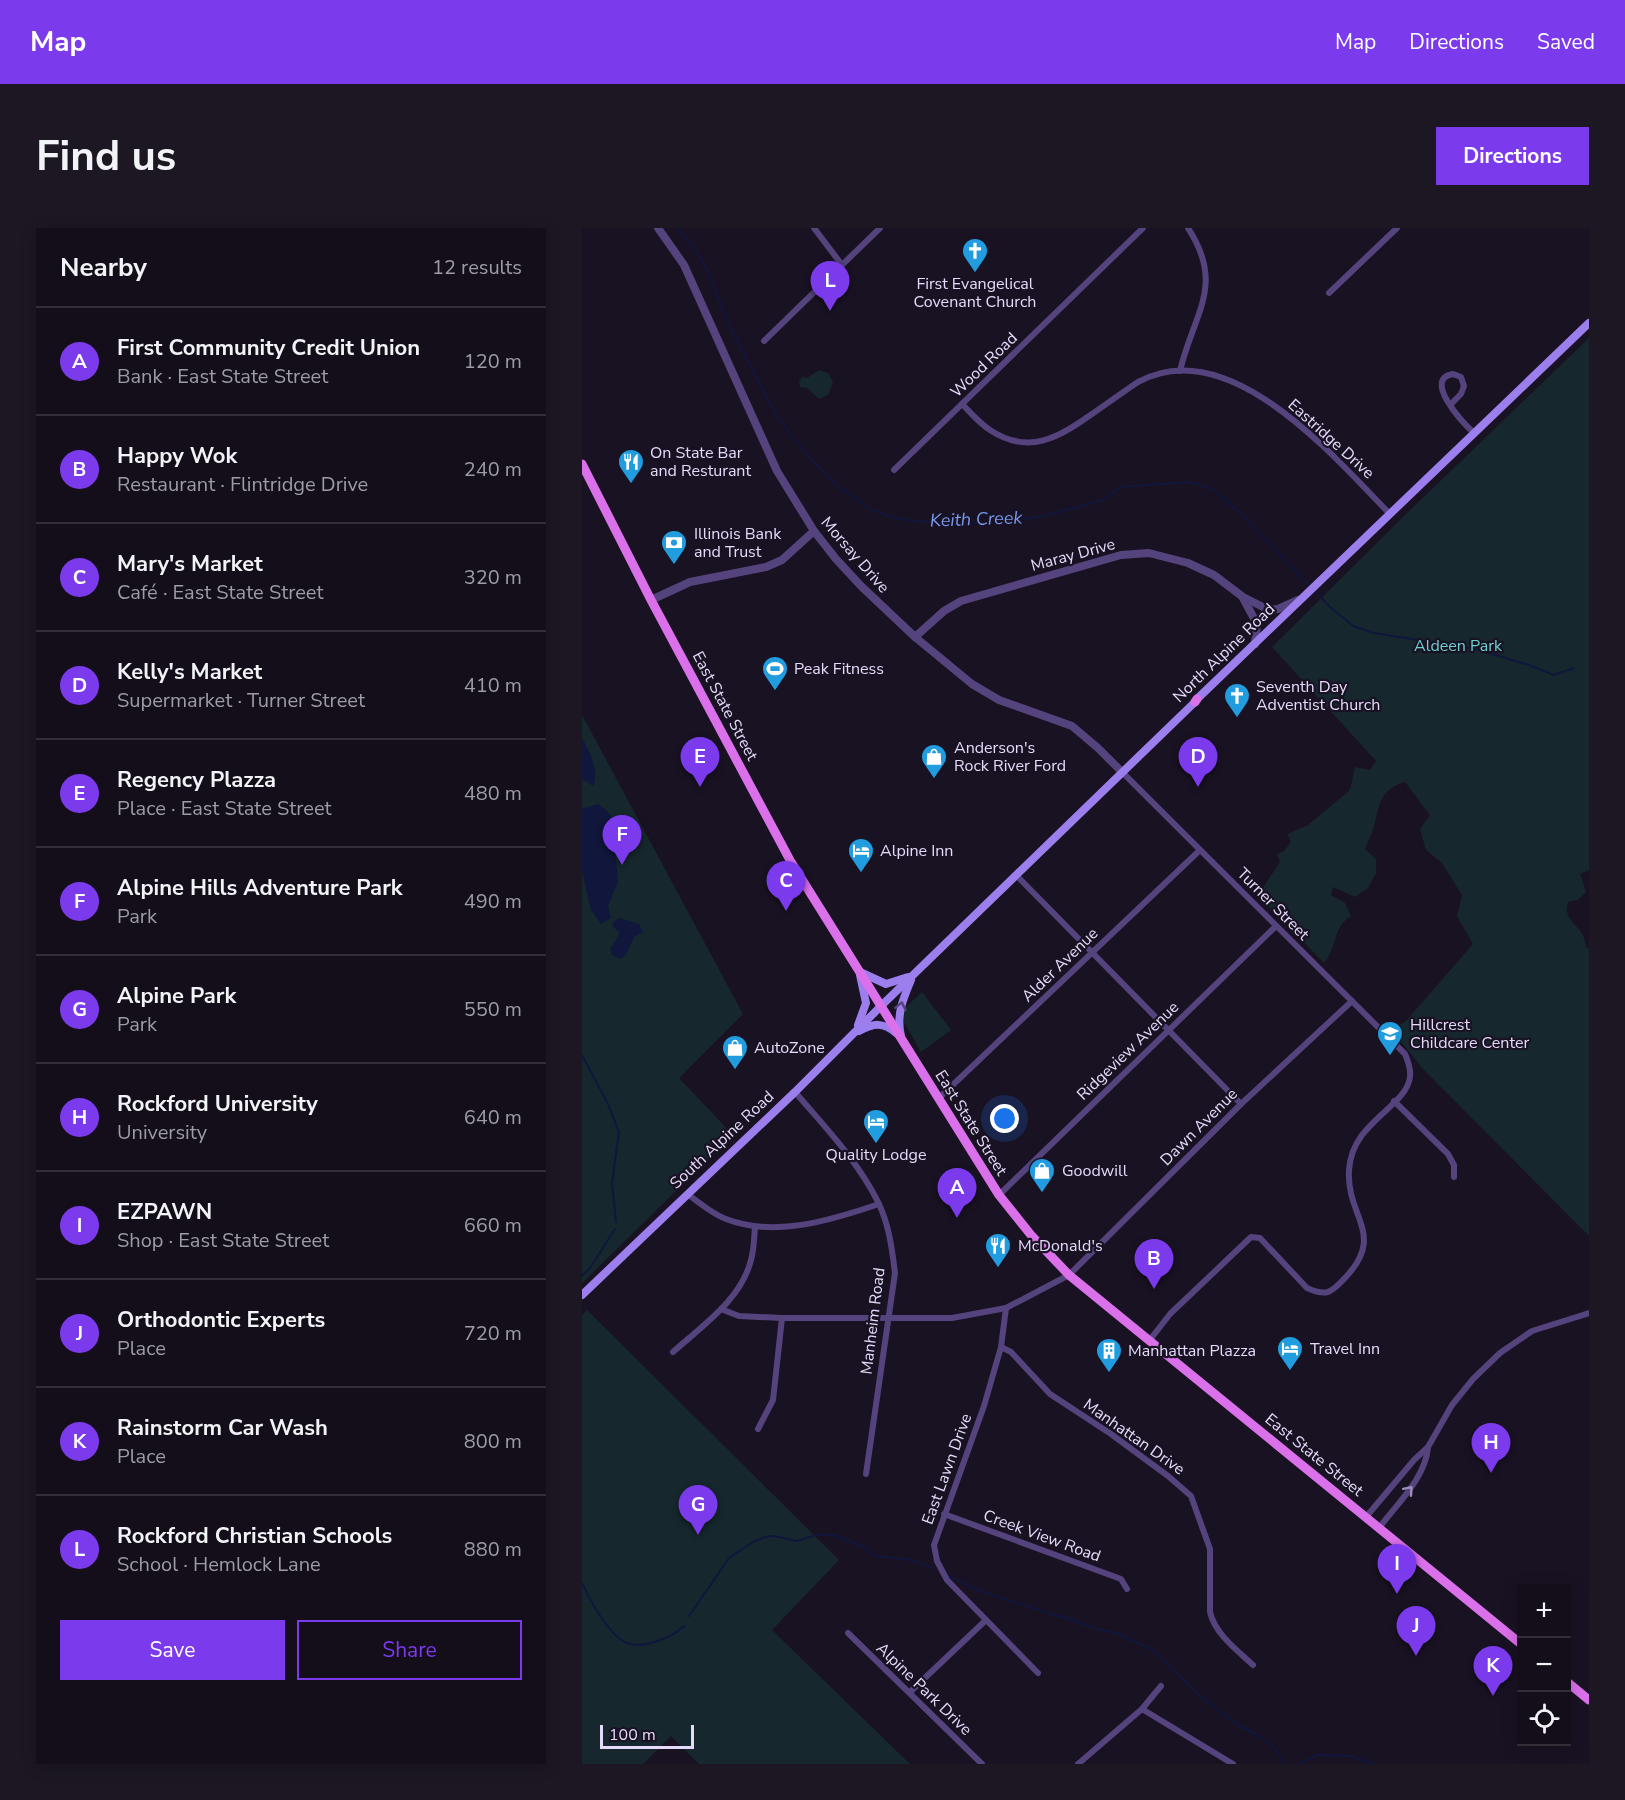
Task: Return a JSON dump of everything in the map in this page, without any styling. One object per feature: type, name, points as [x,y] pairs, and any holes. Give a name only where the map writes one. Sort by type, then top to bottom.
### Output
[{"type":"main road","name":"North Alpine Road","points":[[881,1006],[1389,513],[1589,323]]},
{"type":"main road","name":"East State Street","points":[[582,464],[651,600],[791,862],[999,1195],[1031,1235],[1069,1275],[1517,1641]]},
{"type":"main road","points":[[859,971],[885,984],[913,975]]},
{"type":"main road","points":[[853,1034],[864,1014],[866,1003],[859,971]]},
{"type":"main road","points":[[902,1040],[899,1026],[900,1005],[913,975]]},
{"type":"main road","name":"South Alpine Road","points":[[582,1295],[795,1092],[881,1006]]},
{"type":"main road","points":[[853,1034],[871,1025],[882,1024],[895,1032],[902,1040]]},
{"type":"main road","points":[[1571,1685],[1589,1700]]},
{"type":"street","name":"Morsay Drive","points":[[658,228],[684,265],[777,471],[814,531],[861,586],[915,637],[972,684],[999,700],[1072,726],[1098,747],[1122,772]]},
{"type":"street","points":[[814,228],[842,265]]},
{"type":"street","points":[[764,340],[880,228]]},
{"type":"street","name":"Wood Road","points":[[894,470],[1143,228]]},
{"type":"street","points":[[1180,371],[1187,342],[1202,306],[1206,288],[1204,261],[1188,228]]},
{"type":"street","points":[[1329,293],[1396,228]]},
{"type":"street","name":"Eastridge Drive","points":[[962,405],[999,436],[1016,441],[1038,442],[1061,435],[1144,378],[1180,371],[1199,371],[1219,376],[1278,408],[1323,446],[1389,513]]},
{"type":"street","points":[[1451,404],[1461,394],[1464,386],[1461,377],[1453,374],[1444,377],[1441,390],[1460,419],[1474,433]]},
{"type":"street","points":[[651,600],[690,582],[766,567],[782,560],[814,531]]},
{"type":"street","name":"Maray Drive","points":[[915,637],[944,611],[961,601],[1121,555],[1149,553],[1188,563],[1214,575],[1243,597]]},
{"type":"street","points":[[1243,597],[1269,610],[1278,609],[1305,596]]},
{"type":"street","points":[[1243,597],[1257,624],[1255,644]]},
{"type":"street","name":"Turner Street","points":[[1122,772],[1405,1054],[1410,1077],[1405,1090],[1394,1101]]},
{"type":"street","name":"Alder Avenue","points":[[938,1099],[1200,850]]},
{"type":"street","points":[[1016,875],[1241,1104]]},
{"type":"street","name":"Ridgeview Avenue","points":[[999,1195],[1276,926]]},
{"type":"street","name":"Dawn Avenue","points":[[721,1309],[739,1316],[782,1318],[890,1316],[952,1318],[1006,1308],[1069,1275],[1241,1104],[1352,1001]]},
{"type":"street","name":"Manheim Road","points":[[795,1092],[851,1159],[879,1204],[891,1240],[896,1274],[866,1474]]},
{"type":"street","points":[[1149,1341],[1170,1314],[1251,1237],[1260,1238],[1307,1288],[1325,1294],[1333,1290],[1355,1268],[1361,1259],[1364,1245],[1364,1234],[1349,1192],[1351,1158],[1364,1131],[1394,1101],[1448,1154],[1454,1165],[1454,1177]]},
{"type":"street","points":[[687,1194],[724,1219],[755,1227],[801,1225],[840,1218],[879,1204]]},
{"type":"street","points":[[673,1352],[721,1309],[738,1289],[751,1261],[755,1227]]},
{"type":"street","name":"East Lawn Drive","points":[[1006,1308],[1001,1347],[984,1406],[934,1545],[937,1561],[947,1580],[1038,1673]]},
{"type":"street","points":[[1366,1517],[1414,1460],[1428,1447],[1452,1405],[1473,1379],[1500,1353],[1532,1331],[1589,1312]]},
{"type":"street","points":[[758,1429],[773,1400],[782,1318]]},
{"type":"street","name":"Manhattan Drive","points":[[1001,1347],[1011,1352],[1050,1394],[1111,1434],[1191,1496],[1210,1550],[1212,1621],[1253,1665]]},
{"type":"street","points":[[1379,1528],[1418,1479],[1427,1458],[1428,1447]]},
{"type":"street","name":"Creek View Road","points":[[944,1514],[1121,1579],[1126,1588]]},
{"type":"street","points":[[910,1692],[986,1620]]},
{"type":"street","name":"Alpine Park Drive","points":[[848,1633],[982,1764]]},
{"type":"street","points":[[1078,1764],[1142,1709],[1161,1686]]},
{"type":"street","points":[[1142,1709],[1233,1764]]},
{"type":"green space","name":"Aldeen Park","points":[[1589,338],[1589,870],[1580,874],[1586,892],[1578,900],[1569,901],[1567,911],[1589,949],[1589,1236],[1422,1068],[1391,1029],[1406,1021],[1473,944],[1457,916],[1462,895],[1442,863],[1426,850],[1420,829],[1430,815],[1405,782],[1390,789],[1382,799],[1365,849],[1376,859],[1376,873],[1368,888],[1355,897],[1333,887],[1331,895],[1345,903],[1351,916],[1341,926],[1324,963],[1258,895],[1280,862],[1277,854],[1284,851],[1291,842],[1287,834],[1308,825],[1350,790],[1355,767],[1370,770],[1376,761],[1272,647]]},
{"type":"green space","points":[[819,370],[828,373],[833,382],[828,395],[819,399],[807,388],[800,387],[799,382],[802,377],[807,378]]},
{"type":"green space","points":[[582,715],[743,1014],[679,1078],[733,1135],[582,1283]]},
{"type":"green space","points":[[922,992],[951,1030],[921,1052],[904,1022],[902,1011]]},
{"type":"green space","points":[[587,1310],[839,1560],[772,1630],[910,1764],[699,1764],[671,1736],[643,1764],[582,1764],[582,1315]]},
{"type":"shaded area","points":[[582,738],[594,768],[593,786],[582,779]]},
{"type":"shaded area","points":[[598,804],[612,818],[618,882],[608,906],[611,918],[601,924],[591,910],[582,871],[582,809]]},
{"type":"shaded area","points":[[620,918],[639,924],[643,932],[634,937],[626,955],[620,959],[612,955],[610,949],[619,935],[619,932],[612,926],[614,921]]},
{"type":"waterway","name":"Keith Creek","points":[[678,228],[697,252],[708,272],[730,327],[776,415],[808,456],[834,483],[868,508],[894,518],[949,524],[1013,521],[1043,516],[1104,500],[1120,487],[1190,482],[1212,489],[1238,511],[1310,586]]},
{"type":"waterway","name":"Keith Creek","points":[[1314,590],[1353,626],[1374,633],[1475,649],[1554,675],[1574,668]]},
{"type":"waterway","points":[[582,1055],[608,1104],[619,1132],[612,1183],[616,1222]]},
{"type":"waterway","points":[[582,1276],[590,1268],[615,1229]]},
{"type":"waterway","points":[[689,1616],[729,1558],[765,1537],[774,1536],[797,1541],[816,1535],[834,1535],[864,1547],[875,1556],[912,1560],[933,1568]]},
{"type":"waterway","points":[[946,1575],[983,1592],[1118,1634],[1151,1649],[1205,1700],[1238,1725],[1274,1747],[1284,1764]]},
{"type":"waterway","points":[[582,1583],[607,1626],[627,1643],[639,1645],[652,1643],[670,1636],[684,1626]]},
{"type":"waterway","points":[[1300,1764],[1317,1755],[1350,1756],[1374,1764]]},
{"type":"place","name":"First Evangelical Covenant Church","points":[[975,274]]},
{"type":"place","name":"Rockford Christian Schools","points":[[830,311]]},
{"type":"place","name":"On State Bar and Resturant","points":[[631,485]]},
{"type":"place","name":"Illinois Bank and Trust","points":[[674,566]]},
{"type":"place","name":"Peak Fitness","points":[[775,692]]},
{"type":"place","name":"Seventh Day Adventist Church","points":[[1237,719]]},
{"type":"place","name":"Anderson's Rock River Ford","points":[[934,780]]},
{"type":"place","name":"Regency Plazza","points":[[700,787]]},
{"type":"place","name":"Kelly's Market","points":[[1198,787]]},
{"type":"place","name":"Alpine Hills Adventure Park","points":[[622,865]]},
{"type":"place","name":"Alpine Inn","points":[[861,874]]},
{"type":"place","name":"Mary's Market","points":[[786,911]]},
{"type":"place","name":"Hillcrest Childcare Center","points":[[1390,1057]]},
{"type":"place","name":"AutoZone","points":[[735,1071]]},
{"type":"place","name":"Quality Lodge","points":[[876,1145]]},
{"type":"place","name":"Goodwill","points":[[1042,1194]]},
{"type":"place","name":"First Community Credit Union","points":[[957,1218]]},
{"type":"place","name":"McDonald's","points":[[998,1269]]},
{"type":"place","name":"Happy Wok","points":[[1154,1289]]},
{"type":"place","name":"Travel Inn","points":[[1290,1372]]},
{"type":"place","name":"Manhattan Plazza","points":[[1109,1374]]},
{"type":"place","name":"Rockford University","points":[[1491,1473]]},
{"type":"place","name":"Alpine Park","points":[[698,1535]]},
{"type":"place","name":"EZPAWN","points":[[1397,1594]]},
{"type":"place","name":"Orthodontic Experts","points":[[1416,1656]]},
{"type":"place","name":"Rainstorm Car Wash","points":[[1493,1696]]}]
